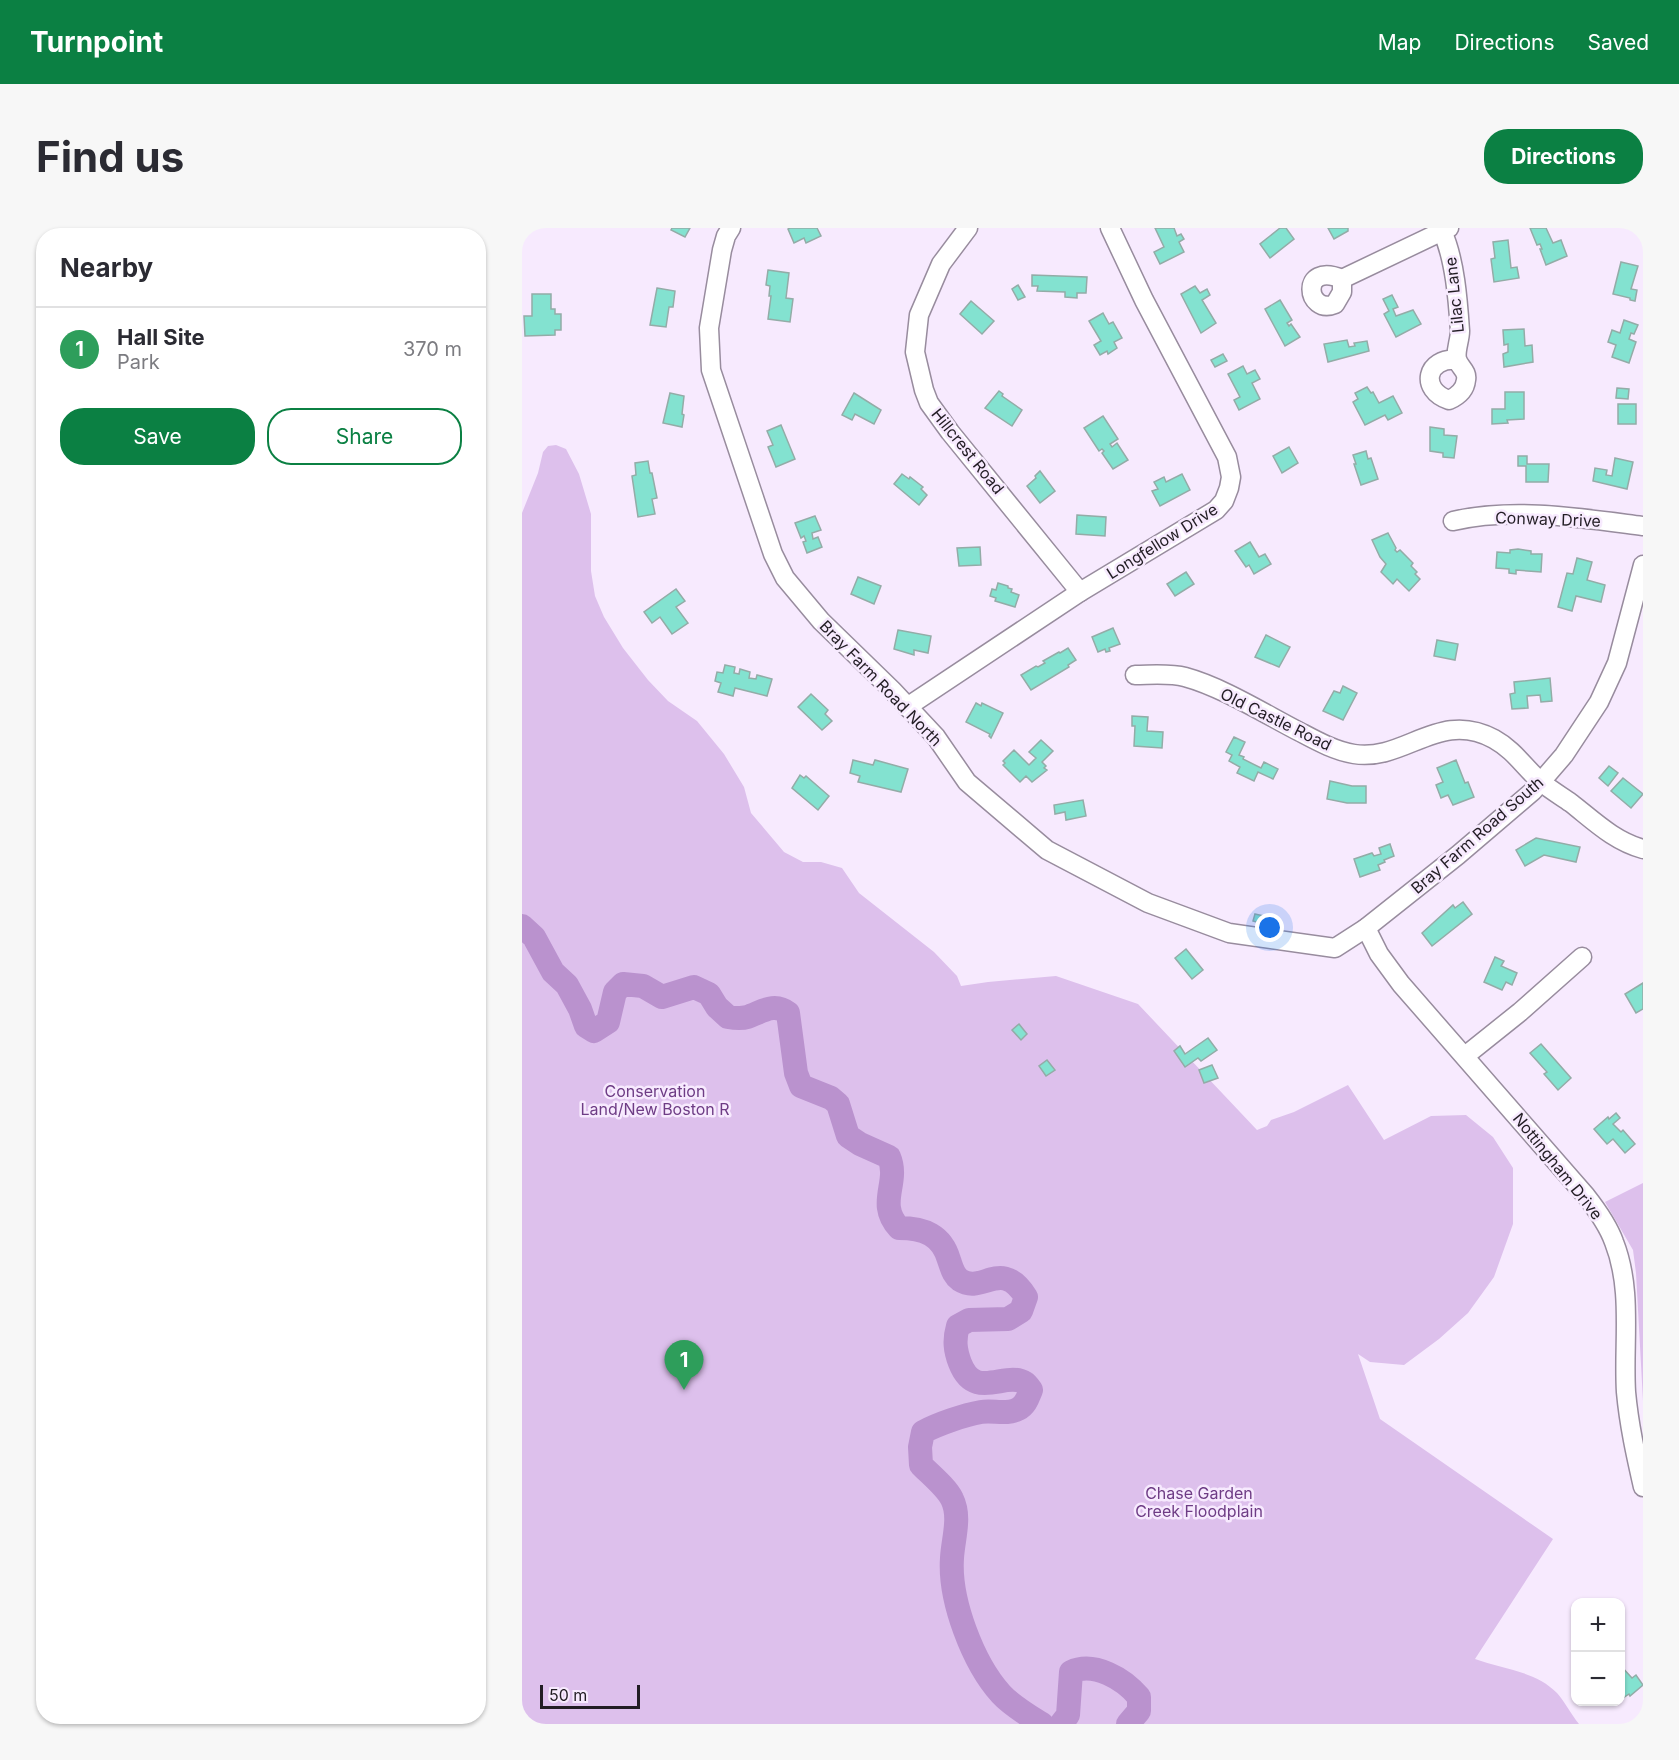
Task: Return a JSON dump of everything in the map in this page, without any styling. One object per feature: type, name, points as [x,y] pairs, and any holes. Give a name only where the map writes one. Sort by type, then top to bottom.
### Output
[{"type":"street","name":"Bray Farm Road North","points":[[731,228],[722,250],[709,328],[711,370],[773,554],[785,578],[821,621],[892,690],[936,737],[967,782],[1047,850],[1148,903],[1228,933],[1335,948]]},
{"type":"street","name":"Hillcrest Road","points":[[969,228],[941,264],[919,315],[915,352],[924,390],[929,403],[950,432],[1080,592]]},
{"type":"street","name":"Longfellow Drive","points":[[907,707],[1080,592],[1216,510],[1227,495],[1231,477],[1223,448],[1144,300],[1110,228]]},
{"type":"street","points":[[1342,279],[1446,230]]},
{"type":"street","name":"Lilac Lane","points":[[1446,230],[1460,333],[1457,360]]},
{"type":"street","name":"Conway Drive","points":[[1453,521],[1474,517],[1551,516],[1643,526]]},
{"type":"street","name":"Bray Farm Road South","points":[[1335,948],[1366,928],[1458,855],[1541,782],[1564,755],[1599,702],[1617,663],[1643,565]]},
{"type":"street","name":"Old Castle Road","points":[[1135,675],[1184,676],[1231,696],[1328,746],[1356,754],[1372,754],[1395,748],[1447,730],[1461,729],[1478,732],[1513,752],[1541,782],[1614,837],[1643,849]]},
{"type":"street","name":"Nottingham Drive","points":[[1366,928],[1379,954],[1401,984],[1586,1196],[1614,1240],[1624,1281],[1626,1391],[1630,1425],[1643,1487]]},
{"type":"street","points":[[1465,1056],[1520,1012],[1582,957]]},
{"type":"green space","points":[[556,445],[566,449],[579,474],[591,514],[591,571],[595,596],[604,617],[623,648],[668,701],[697,721],[724,754],[744,787],[751,813],[784,852],[803,862],[821,862],[842,868],[859,893],[934,952],[957,976],[961,986],[1056,976],[1138,1004],[1257,1130],[1267,1126],[1271,1120],[1294,1112],[1348,1085],[1384,1140],[1431,1116],[1466,1115],[1493,1137],[1513,1168],[1513,1224],[1494,1277],[1468,1313],[1439,1339],[1404,1365],[1370,1362],[1358,1354],[1380,1419],[1553,1539],[1475,1659],[1529,1675],[1549,1686],[1557,1693],[1579,1724],[522,1724],[522,513],[538,473],[543,452],[548,446]]},
{"type":"green space","points":[[1643,1183],[1643,1401],[1633,1250],[1605,1202]]},
{"type":"building","points":[[672,228],[690,228],[685,237],[671,230]]},
{"type":"building","points":[[817,228],[821,236],[806,243],[804,238],[794,243],[788,229]]},
{"type":"building","points":[[1155,228],[1174,228],[1177,236],[1181,234],[1184,239],[1179,242],[1184,252],[1160,264],[1154,252],[1164,247]]},
{"type":"building","points":[[1280,228],[1286,228],[1294,239],[1270,258],[1260,244]]},
{"type":"building","points":[[1328,228],[1348,228],[1348,231],[1334,239]]},
{"type":"building","points":[[1530,228],[1546,228],[1553,243],[1561,240],[1567,256],[1546,265],[1540,244],[1537,245]]},
{"type":"building","points":[[1508,240],[1511,268],[1517,267],[1519,278],[1494,282],[1491,259],[1495,258],[1493,242]]},
{"type":"building","points":[[1621,262],[1638,266],[1631,289],[1637,290],[1635,301],[1613,294]]},
{"type":"building","points":[[768,270],[789,273],[786,298],[793,299],[790,322],[768,319],[771,296],[769,296],[770,286],[766,285]]},
{"type":"building","points":[[1032,275],[1087,277],[1086,293],[1077,293],[1077,298],[1065,297],[1065,292],[1037,291],[1038,286],[1032,286]]},
{"type":"building","points":[[1018,285],[1025,297],[1018,300],[1012,289]]},
{"type":"building","points":[[1195,286],[1200,293],[1207,289],[1210,295],[1202,300],[1216,323],[1201,333],[1181,294]]},
{"type":"building","points":[[657,288],[675,291],[673,307],[669,307],[666,327],[650,325]]},
{"type":"building","points":[[532,294],[551,294],[551,309],[555,309],[555,314],[561,314],[561,330],[555,330],[555,335],[525,336],[524,316],[532,316]]},
{"type":"building","points":[[1392,295],[1398,307],[1393,309],[1396,316],[1413,310],[1421,324],[1396,337],[1384,314],[1389,311],[1383,299]]},
{"type":"building","points":[[1280,300],[1292,320],[1287,323],[1289,326],[1291,324],[1300,337],[1285,346],[1265,309]]},
{"type":"building","points":[[971,301],[994,321],[982,334],[960,314]]},
{"type":"building","points":[[1103,313],[1109,324],[1113,322],[1122,338],[1114,342],[1117,348],[1108,354],[1107,351],[1100,355],[1094,345],[1101,341],[1089,321]]},
{"type":"building","points":[[1624,320],[1638,325],[1629,339],[1636,342],[1629,363],[1612,357],[1616,345],[1608,342],[1612,330],[1620,333]]},
{"type":"building","points":[[1524,329],[1525,346],[1532,345],[1533,362],[1504,367],[1503,354],[1508,352],[1508,344],[1504,345],[1503,330]]},
{"type":"building","points":[[1347,340],[1349,347],[1355,346],[1354,343],[1367,341],[1369,351],[1328,362],[1324,344]]},
{"type":"building","points":[[1223,354],[1227,361],[1215,367],[1211,360]]},
{"type":"building","points":[[1243,366],[1247,374],[1255,370],[1260,379],[1252,383],[1260,399],[1239,410],[1234,400],[1240,397],[1228,374]]},
{"type":"building","points":[[1367,387],[1379,403],[1393,396],[1402,413],[1388,420],[1385,415],[1365,425],[1353,402],[1358,399],[1355,393]]},
{"type":"building","points":[[1617,388],[1629,389],[1628,399],[1616,398]]},
{"type":"building","points":[[999,391],[1003,394],[1002,396],[1022,410],[1012,426],[985,408]]},
{"type":"building","points":[[1505,392],[1524,392],[1524,419],[1492,424],[1492,409],[1505,409]]},
{"type":"building","points":[[670,393],[684,396],[682,427],[663,423]]},
{"type":"building","points":[[854,393],[881,410],[874,424],[855,414],[852,420],[842,415]]},
{"type":"building","points":[[1618,404],[1636,404],[1636,424],[1618,424]]},
{"type":"building","points":[[1103,416],[1118,439],[1110,444],[1112,447],[1117,443],[1128,460],[1113,469],[1102,453],[1104,451],[1102,449],[1099,451],[1084,428]]},
{"type":"building","points":[[781,425],[795,459],[776,467],[768,447],[773,445],[767,431]]},
{"type":"building","points":[[1430,427],[1444,429],[1444,435],[1457,436],[1454,458],[1443,457],[1443,453],[1430,451]]},
{"type":"building","points":[[1289,447],[1298,463],[1282,473],[1273,456]]},
{"type":"building","points":[[1366,451],[1368,459],[1371,458],[1378,479],[1361,485],[1353,455]]},
{"type":"building","points":[[1518,456],[1527,456],[1527,464],[1549,464],[1548,482],[1526,482],[1526,466],[1518,466]]},
{"type":"building","points":[[1615,458],[1633,462],[1627,489],[1593,481],[1595,468],[1607,470],[1606,475],[1612,476]]},
{"type":"building","points":[[648,461],[657,498],[652,499],[655,514],[638,517],[632,476],[636,475],[635,463]]},
{"type":"building","points":[[1040,471],[1055,491],[1040,503],[1027,486]]},
{"type":"building","points":[[902,474],[923,487],[921,489],[927,495],[919,505],[894,484]]},
{"type":"building","points":[[1182,474],[1190,490],[1160,506],[1152,491],[1158,489],[1154,482],[1164,477],[1166,482]]},
{"type":"building","points":[[1077,515],[1106,517],[1105,536],[1076,534]]},
{"type":"building","points":[[815,516],[821,530],[812,533],[813,539],[818,537],[822,547],[807,553],[803,542],[806,541],[804,536],[801,538],[795,523]]},
{"type":"building","points":[[1388,533],[1395,550],[1397,552],[1400,550],[1413,563],[1411,566],[1420,579],[1409,591],[1397,579],[1393,584],[1381,572],[1386,564],[1372,540]]},
{"type":"building","points":[[1250,542],[1259,557],[1265,554],[1271,564],[1254,574],[1249,565],[1246,567],[1235,551]]},
{"type":"building","points":[[980,547],[981,565],[959,566],[957,548]]},
{"type":"building","points":[[1510,550],[1531,551],[1531,554],[1542,554],[1541,572],[1516,570],[1516,574],[1509,573],[1509,569],[1496,568],[1497,552],[1510,553]]},
{"type":"building","points":[[1577,558],[1592,562],[1587,580],[1605,585],[1601,602],[1576,596],[1572,611],[1558,607],[1567,573],[1573,574]]},
{"type":"building","points":[[1186,572],[1194,584],[1175,596],[1167,584]]},
{"type":"building","points":[[858,577],[881,586],[874,604],[851,594]]},
{"type":"building","points":[[998,583],[1008,586],[1012,589],[1011,592],[1019,595],[1015,607],[995,601],[996,598],[990,596],[992,589],[996,590]]},
{"type":"building","points":[[676,589],[685,601],[676,607],[688,623],[672,634],[660,617],[652,623],[644,612]]},
{"type":"building","points":[[1113,628],[1120,644],[1109,648],[1110,651],[1106,652],[1105,649],[1098,652],[1092,637]]},
{"type":"building","points":[[898,630],[931,636],[928,653],[914,650],[914,655],[894,649]]},
{"type":"building","points":[[1266,635],[1290,647],[1279,667],[1255,657]]},
{"type":"building","points":[[1437,640],[1458,644],[1455,660],[1434,656]]},
{"type":"building","points":[[1068,648],[1076,660],[1068,665],[1069,667],[1031,690],[1021,675]]},
{"type":"building","points":[[725,665],[735,667],[734,673],[739,674],[740,669],[750,672],[749,678],[756,679],[757,675],[772,679],[767,696],[735,688],[733,696],[718,692],[721,683],[715,681],[717,672],[723,673]]},
{"type":"building","points":[[1550,678],[1552,701],[1541,702],[1540,695],[1527,696],[1528,708],[1512,709],[1510,694],[1515,693],[1514,682]]},
{"type":"building","points":[[1343,686],[1357,693],[1343,720],[1323,711],[1334,691],[1340,693]]},
{"type":"building","points":[[811,694],[828,710],[825,714],[832,721],[822,730],[798,707]]},
{"type":"building","points":[[976,703],[981,706],[982,703],[1003,713],[991,738],[990,734],[966,722]]},
{"type":"building","points":[[1132,716],[1148,717],[1147,731],[1163,732],[1162,748],[1134,746],[1135,726],[1132,726]]},
{"type":"building","points":[[1234,737],[1245,742],[1239,755],[1244,757],[1243,759],[1261,768],[1264,762],[1278,769],[1273,779],[1258,772],[1254,781],[1237,773],[1240,767],[1229,761],[1232,755],[1226,752]]},
{"type":"building","points":[[1041,740],[1053,751],[1042,762],[1047,770],[1032,782],[1026,776],[1020,782],[1003,765],[1005,763],[1003,761],[1014,750],[1029,765],[1036,758],[1029,752]]},
{"type":"building","points":[[853,760],[873,765],[875,760],[908,769],[901,792],[858,782],[860,776],[850,773]]},
{"type":"building","points":[[1456,760],[1465,783],[1468,782],[1474,797],[1453,805],[1448,795],[1441,798],[1436,785],[1443,782],[1437,768]]},
{"type":"building","points":[[1609,766],[1618,773],[1608,786],[1599,778]]},
{"type":"building","points":[[800,775],[804,778],[806,776],[829,796],[818,810],[792,788]]},
{"type":"building","points":[[1623,778],[1643,794],[1631,808],[1611,791]]},
{"type":"building","points":[[1330,781],[1352,786],[1366,786],[1366,803],[1347,803],[1327,799]]},
{"type":"building","points":[[1083,800],[1086,816],[1066,820],[1065,812],[1055,814],[1054,805]]},
{"type":"building","points":[[1536,838],[1580,847],[1576,862],[1544,855],[1525,866],[1516,850]]},
{"type":"building","points":[[1390,844],[1394,856],[1378,865],[1380,870],[1360,877],[1354,859],[1372,853],[1374,856],[1381,854],[1379,848]]},
{"type":"building","points":[[1463,902],[1472,914],[1432,946],[1422,933],[1453,905],[1455,908]]},
{"type":"building","points":[[1255,914],[1277,919],[1274,930],[1260,927],[1260,923],[1253,921]]},
{"type":"building","points":[[1186,949],[1203,970],[1192,979],[1175,958]]},
{"type":"building","points":[[1495,957],[1504,961],[1501,966],[1517,973],[1512,985],[1506,982],[1502,990],[1484,982]]},
{"type":"building","points":[[1643,983],[1643,1009],[1636,1013],[1625,994]]},
{"type":"building","points":[[1019,1024],[1027,1034],[1021,1040],[1012,1030]]},
{"type":"building","points":[[1208,1038],[1217,1050],[1201,1061],[1198,1058],[1185,1067],[1174,1051],[1180,1046],[1185,1054]]},
{"type":"building","points":[[1541,1044],[1571,1078],[1558,1090],[1544,1074],[1547,1072],[1530,1053]]},
{"type":"building","points":[[1047,1060],[1055,1070],[1046,1076],[1039,1066]]},
{"type":"building","points":[[1212,1065],[1218,1078],[1204,1083],[1199,1070]]},
{"type":"building","points":[[1616,1113],[1620,1118],[1613,1124],[1621,1132],[1623,1130],[1635,1144],[1625,1153],[1613,1139],[1607,1144],[1594,1129]]},
{"type":"building","points":[[1625,1670],[1632,1678],[1636,1675],[1643,1685],[1630,1696],[1629,1694],[1625,1697]]},
{"type":"waterway","points":[[522,926],[534,937],[553,972],[567,985],[586,1026],[594,1031],[608,1022],[615,992],[623,984],[643,986],[662,997],[694,987],[709,994],[717,1007],[728,1017],[745,1018],[773,1008],[788,1013],[796,1073],[801,1086],[831,1098],[838,1104],[848,1136],[889,1157],[892,1166],[889,1210],[899,1228],[916,1229],[937,1239],[946,1251],[954,1274],[960,1280],[968,1283],[1000,1278],[1008,1280],[1017,1285],[1026,1297],[1021,1311],[1008,1319],[969,1320],[958,1326],[956,1340],[958,1358],[966,1375],[982,1383],[1009,1380],[1025,1383],[1031,1390],[1025,1403],[1014,1411],[981,1412],[936,1426],[923,1432],[920,1447],[921,1465],[946,1490],[955,1506],[956,1521],[952,1558],[954,1593],[972,1648],[981,1666],[1001,1694],[1015,1707],[1042,1724]]},
{"type":"waterway","points":[[1061,1724],[1068,1715],[1071,1672],[1080,1669],[1099,1670],[1117,1678],[1133,1690],[1139,1697],[1139,1711],[1128,1724]]},
{"type":"place","name":"Hall Site","points":[[684,1390]]},
{"type":"park label","name":"Conservation Land/New Boston R","points":[[655,1100]]},
{"type":"park label","name":"Chase Garden Creek Floodplain","points":[[1199,1502]]}]
